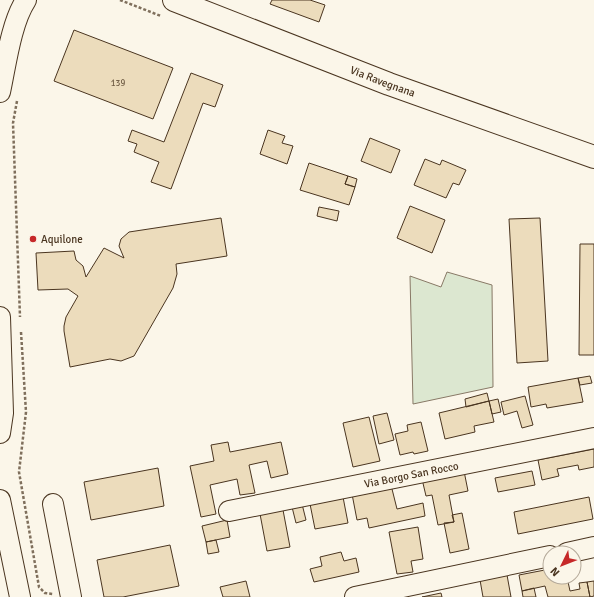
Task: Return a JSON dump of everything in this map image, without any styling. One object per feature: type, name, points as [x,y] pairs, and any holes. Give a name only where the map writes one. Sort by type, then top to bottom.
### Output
[{"type":"main road","name":"Via Ravegnana","points":[[174,0],[389,84],[594,157]]},
{"type":"street","points":[[9,96],[10,0]]},
{"type":"street","points":[[9,49],[20,9],[26,0]]},
{"type":"street","points":[[0,317],[3,413],[0,433]]},
{"type":"street","name":"Via Borgo San Rocco","points":[[229,511],[594,438]]},
{"type":"street","points":[[0,500],[20,597]]},
{"type":"street","points":[[53,504],[71,597]]},
{"type":"street","points":[[582,550],[594,547]]},
{"type":"street","points":[[356,597],[542,558]]},
{"type":"path","points":[[9,96],[13,123],[21,324]]},
{"type":"path","points":[[21,332],[26,412],[19,472],[39,587],[45,593],[54,594],[54,597]]},
{"type":"green space","points":[[447,272],[492,285],[493,387],[413,404],[410,276],[441,287]]},
{"type":"building","points":[[272,0],[310,0],[325,5],[319,22],[270,4]]},
{"type":"building","points":[[74,30],[173,68],[153,119],[54,81]]},
{"type":"building","points":[[191,73],[223,85],[215,107],[203,103],[171,189],[151,182],[159,162],[134,152],[137,144],[128,141],[132,130],[164,142]]},
{"type":"building","points":[[268,130],[285,136],[282,143],[293,146],[287,164],[260,154]]},
{"type":"building","points":[[370,138],[400,150],[391,173],[361,161]]},
{"type":"building","points":[[425,159],[440,165],[442,160],[466,170],[459,185],[453,183],[446,198],[414,185]]},
{"type":"building","points":[[309,163],[348,176],[345,184],[355,187],[349,205],[300,190]]},
{"type":"building","points":[[348,176],[357,179],[355,187],[345,184]]},
{"type":"building","points":[[410,206],[445,220],[432,253],[397,238]]},
{"type":"building","points":[[319,207],[339,211],[337,221],[317,216]]},
{"type":"building","points":[[221,218],[227,256],[176,264],[177,274],[173,288],[134,356],[121,361],[110,359],[70,367],[64,326],[66,317],[78,296],[68,289],[38,290],[36,253],[74,251],[76,260],[83,266],[86,277],[104,248],[124,258],[119,246],[121,239],[129,232]]},
{"type":"building","points":[[540,218],[548,361],[517,363],[509,219]]},
{"type":"building","points":[[580,244],[594,244],[594,355],[579,355]]},
{"type":"building","points":[[590,376],[592,383],[580,385],[578,378]]},
{"type":"building","points":[[578,378],[583,402],[547,408],[546,404],[531,407],[528,387]]},
{"type":"building","points":[[487,393],[489,401],[466,407],[465,399]]},
{"type":"building","points":[[525,396],[533,425],[522,428],[517,411],[504,415],[501,402]]},
{"type":"building","points":[[498,399],[501,412],[492,414],[489,401]]},
{"type":"building","points":[[489,401],[494,422],[474,426],[475,432],[445,439],[439,413]]},
{"type":"building","points":[[387,413],[394,440],[379,444],[373,416]]},
{"type":"building","points":[[369,417],[380,461],[353,467],[343,423]]},
{"type":"building","points":[[421,422],[428,451],[400,455],[395,434],[408,431],[407,425]]},
{"type":"building","points":[[228,442],[230,452],[281,442],[288,474],[271,478],[267,461],[249,465],[255,493],[240,495],[237,479],[210,485],[216,514],[201,517],[190,466],[214,461],[211,445]]},
{"type":"building","points":[[594,449],[594,467],[579,470],[578,465],[557,469],[559,476],[542,480],[538,460]]},
{"type":"building","points":[[158,468],[164,506],[91,520],[84,482]]},
{"type":"building","points":[[464,471],[468,491],[449,495],[454,522],[438,525],[432,495],[426,496],[422,479]]},
{"type":"building","points":[[532,471],[535,485],[498,492],[495,478]]},
{"type":"building","points":[[391,485],[397,509],[423,503],[425,516],[369,528],[367,518],[357,520],[352,494]]},
{"type":"building","points":[[343,497],[348,523],[315,529],[310,504]]},
{"type":"building","points":[[589,497],[593,519],[518,534],[514,512]]},
{"type":"building","points":[[302,504],[306,520],[296,523],[292,507]]},
{"type":"building","points":[[283,510],[290,547],[267,551],[260,514]]},
{"type":"building","points":[[462,513],[469,549],[450,553],[444,523],[454,522],[452,515]]},
{"type":"building","points":[[227,520],[230,537],[206,542],[202,526]]},
{"type":"building","points":[[418,527],[423,559],[411,561],[413,572],[397,574],[389,532]]},
{"type":"building","points":[[216,540],[219,552],[208,554],[206,542]]},
{"type":"building","points":[[170,545],[179,586],[123,597],[104,597],[97,560]]},
{"type":"building","points":[[341,552],[344,561],[356,558],[359,572],[314,582],[310,569],[322,566],[320,557]]},
{"type":"building","points":[[542,571],[542,585],[569,585],[570,591],[580,589],[579,585],[582,585],[582,583],[587,582],[590,597],[548,597],[545,586],[522,591],[519,575]]},
{"type":"building","points":[[507,575],[511,597],[483,597],[480,580]]},
{"type":"building","points":[[246,581],[250,597],[223,597],[220,587]]},
{"type":"building","points":[[594,581],[594,596],[590,597],[587,582]]},
{"type":"building","points":[[534,588],[536,597],[523,597],[522,591]]},
{"type":"building","points":[[441,593],[442,597],[422,597]]},
{"type":"place","name":"Aquilone","points":[[33,239]]}]
